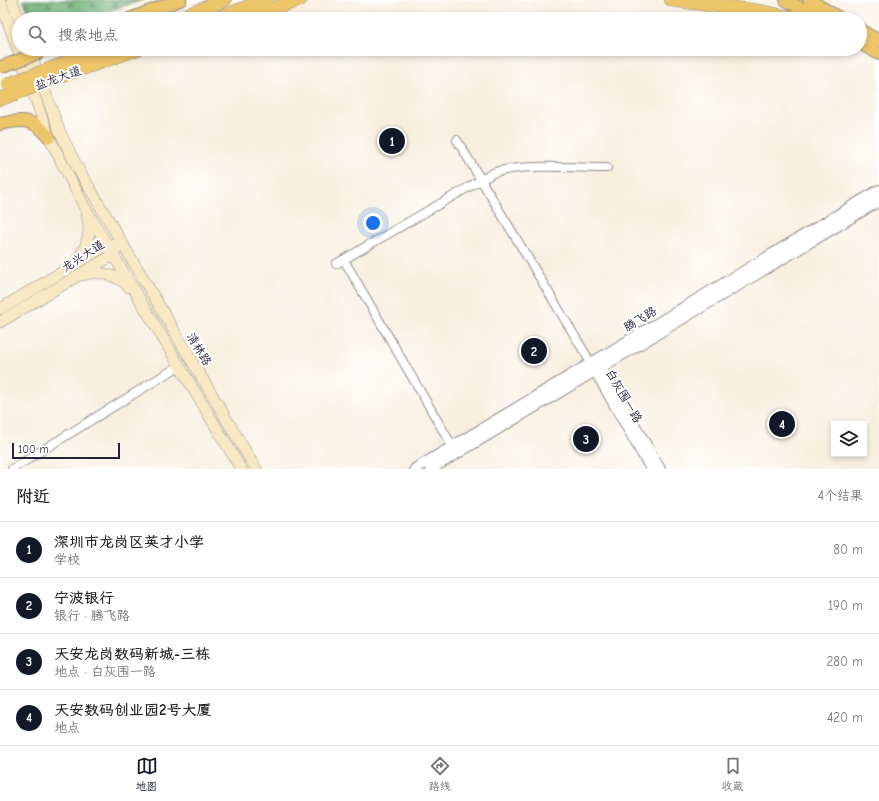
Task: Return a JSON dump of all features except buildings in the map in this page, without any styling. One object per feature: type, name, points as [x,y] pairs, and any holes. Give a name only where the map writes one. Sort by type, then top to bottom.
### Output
[{"type":"highway","points":[[194,12],[225,0]]},
{"type":"highway","points":[[234,12],[265,0]]},
{"type":"highway","points":[[260,12],[300,0]]},
{"type":"highway","points":[[671,0],[764,12]]},
{"type":"highway","name":"盐龙大道","points":[[49,75],[86,56]]},
{"type":"highway","name":"盐龙大道","points":[[5,91],[49,75],[114,56]]},
{"type":"main road","points":[[0,0],[12,35]]},
{"type":"main road","points":[[12,0],[16,12]]},
{"type":"main road","points":[[148,12],[180,0]]},
{"type":"main road","points":[[786,0],[807,12]]},
{"type":"main road","points":[[812,1],[830,12]]},
{"type":"main road","points":[[867,34],[879,41]]},
{"type":"main road","points":[[867,47],[879,54]]},
{"type":"main road","points":[[19,56],[49,137],[84,206],[241,469]]},
{"type":"main road","points":[[1,67],[26,56]]},
{"type":"main road","name":"清林路","points":[[41,56],[47,98],[77,167],[256,469]]},
{"type":"main road","points":[[0,124],[20,120],[28,121],[39,127],[49,137]]},
{"type":"main road","points":[[68,268],[84,251],[88,242],[88,219],[84,206]]},
{"type":"main road","name":"龙兴大道","points":[[0,308],[106,245],[121,243]]},
{"type":"main road","name":"龙兴大道","points":[[0,322],[113,255],[121,243]]},
{"type":"main road","points":[[57,274],[63,285]]},
{"type":"main road","points":[[74,278],[86,274],[105,274],[126,283],[135,292]]},
{"type":"street","points":[[457,140],[595,367]]},
{"type":"street","points":[[454,450],[340,262],[493,173],[510,169],[607,168]]},
{"type":"street","name":"腾飞路","points":[[595,367],[879,190]]},
{"type":"street","name":"腾飞路","points":[[415,469],[454,450],[879,201]]},
{"type":"street","points":[[12,469],[179,366]]},
{"type":"street","name":"白灰围一路","points":[[595,367],[651,469]]},
{"type":"street","name":"白灰围一路","points":[[595,367],[660,469]]},
{"type":"street","name":"腾飞路","points":[[431,469],[454,450]]},
{"type":"green space","points":[[23,0],[143,0],[106,12],[27,12]]},
{"type":"place","name":"深圳市龙岗区英才小学","points":[[392,141]]},
{"type":"place","name":"宁波银行","points":[[534,351]]},
{"type":"place","name":"天安数码创业园2号大厦","points":[[782,424]]},
{"type":"place","name":"天安龙岗数码新城-三栋","points":[[586,439]]}]
